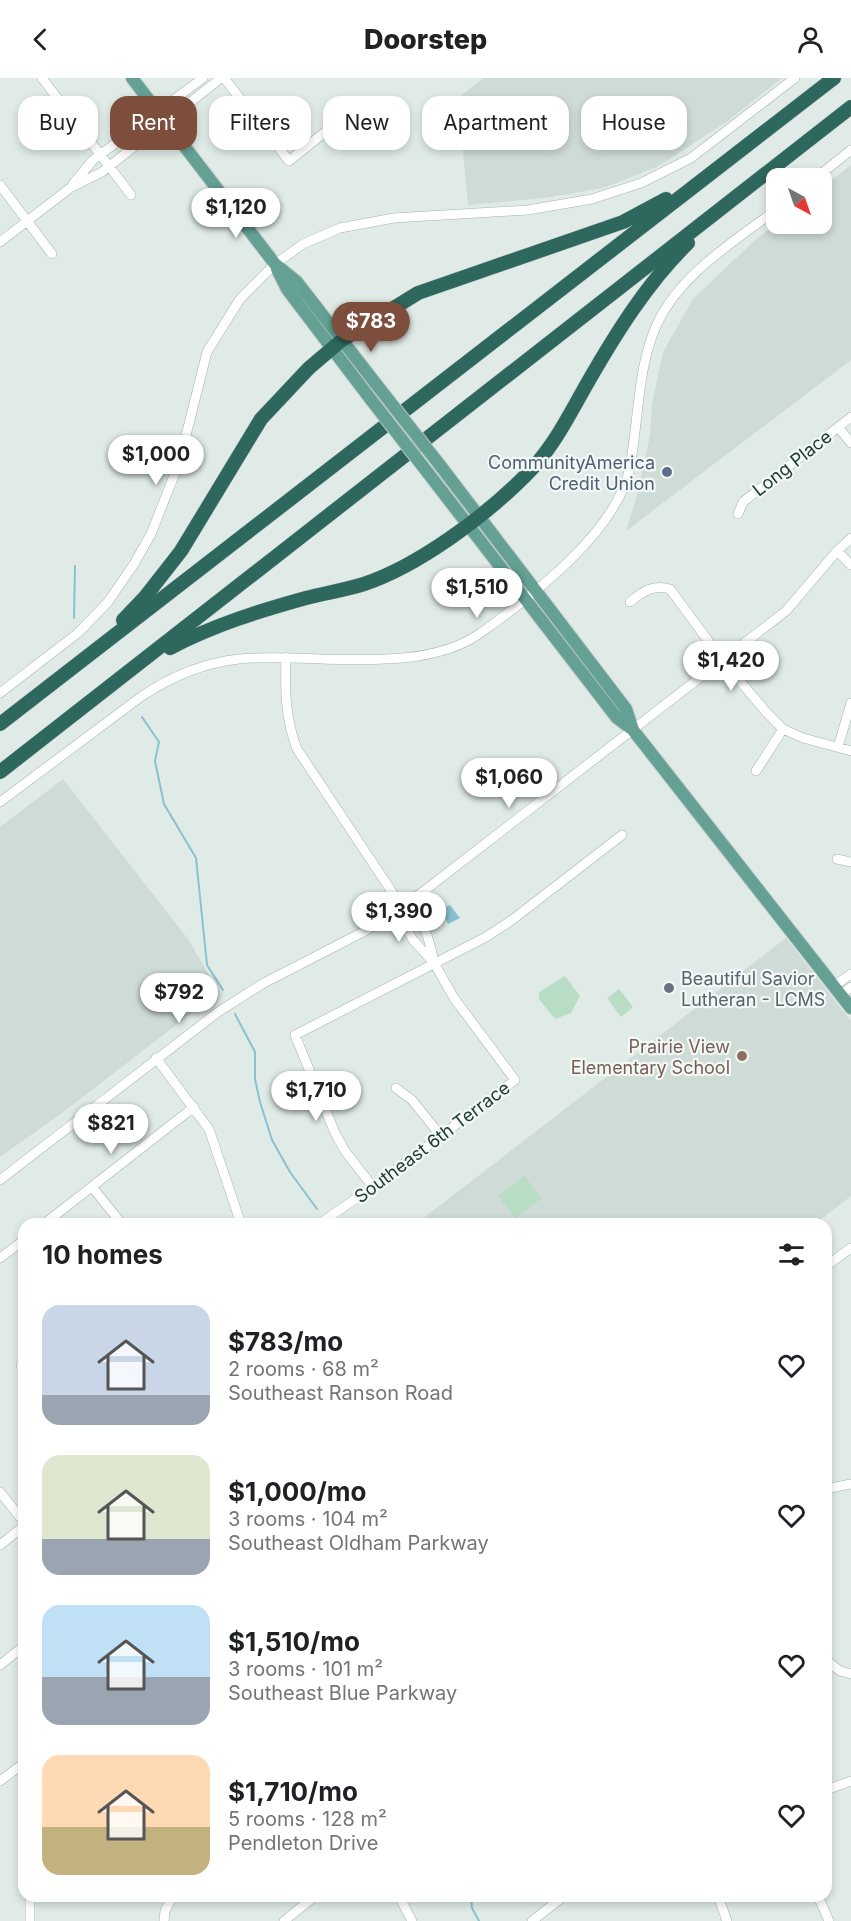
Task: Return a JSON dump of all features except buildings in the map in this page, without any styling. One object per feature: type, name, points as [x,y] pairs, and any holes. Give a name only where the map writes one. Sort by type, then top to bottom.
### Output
[{"type":"highway","points":[[0,724],[834,78]]},
{"type":"highway","points":[[0,772],[851,107]]},
{"type":"highway","points":[[84,659],[89,648],[119,624],[165,573],[197,527],[261,418],[309,368],[337,344],[418,293],[623,222],[677,191],[775,118],[782,118]]},
{"type":"highway","points":[[104,692],[161,653],[193,636],[237,618],[372,581],[398,570],[473,520],[526,476],[547,450],[567,421],[611,343],[655,279],[695,236],[723,213],[727,203]]},
{"type":"main road","points":[[132,78],[146,96]]},
{"type":"main road","points":[[187,150],[274,264],[297,282],[372,401],[428,473],[535,590],[626,709],[633,730]]},
{"type":"main road","points":[[337,344],[376,384],[439,464],[524,599],[617,718],[633,730],[851,1008]]},
{"type":"street","points":[[42,78],[131,195]]},
{"type":"street","points":[[179,96],[203,78]]},
{"type":"street","points":[[197,98],[223,78],[289,161],[323,134]]},
{"type":"street","points":[[0,693],[78,633],[108,602],[134,564],[151,534],[179,463],[207,352],[240,299],[274,264],[303,244],[340,228],[394,218],[528,210],[592,199],[641,183],[691,158],[795,78]]},
{"type":"street","points":[[70,188],[93,160],[110,147]]},
{"type":"street","points":[[0,242],[70,188],[110,165],[130,150]]},
{"type":"street","points":[[828,168],[851,150]]},
{"type":"street","points":[[0,186],[52,254]]},
{"type":"street","points":[[0,802],[165,681],[188,670],[238,659],[286,657],[408,659],[436,654],[480,634],[560,570],[585,545],[615,503],[630,469],[644,370],[648,350],[658,324],[668,306],[695,273],[766,218]]},
{"type":"street","name":"Long Place","points":[[738,514],[743,502],[851,417]]},
{"type":"street","points":[[838,427],[851,443]]},
{"type":"street","points":[[0,1180],[218,1012],[262,984],[365,931],[402,907],[786,611],[837,551],[851,538]]},
{"type":"street","points":[[837,551],[851,565]]},
{"type":"street","points":[[630,602],[640,594],[659,586],[670,589],[723,661],[783,729],[803,738],[851,751]]},
{"type":"street","points":[[286,657],[286,706],[297,749],[402,907],[414,913],[427,935],[434,963]]},
{"type":"street","points":[[838,747],[851,703]]},
{"type":"street","points":[[756,771],[783,729]]},
{"type":"street","points":[[373,1187],[345,1151],[335,1133],[295,1035],[486,937],[512,920],[622,835]]},
{"type":"street","points":[[837,859],[851,862]]},
{"type":"street","points":[[402,907],[401,920],[414,940],[434,963]]},
{"type":"street","name":"Southeast 6th Terrace","points":[[327,1218],[373,1187],[515,1080],[454,998],[434,963]]},
{"type":"street","points":[[837,990],[851,974]]},
{"type":"street","points":[[837,990],[851,987]]},
{"type":"street","points":[[156,1058],[209,1129],[239,1218]]},
{"type":"street","points":[[396,1088],[412,1100],[441,1136]]},
{"type":"street","points":[[52,1218],[194,1107]]},
{"type":"street","points":[[92,1186],[117,1218]]},
{"type":"street","points":[[0,1258],[18,1244]]},
{"type":"street","points":[[832,1262],[850,1251]]},
{"type":"street","points":[[832,1488],[851,1484]]},
{"type":"street","points":[[0,1492],[18,1516]]},
{"type":"street","points":[[0,1545],[18,1529]]},
{"type":"street","points":[[0,1665],[18,1651]]},
{"type":"street","points":[[832,1665],[840,1671],[851,1674]]},
{"type":"street","points":[[0,1781],[18,1767]]},
{"type":"street","points":[[832,1788],[851,1781]]},
{"type":"street","points":[[30,1902],[30,1921]]},
{"type":"street","points":[[164,1921],[165,1911],[170,1902]]},
{"type":"street","points":[[284,1921],[308,1902]]},
{"type":"street","points":[[402,1902],[412,1921]]},
{"type":"street","points":[[532,1921],[556,1902]]},
{"type":"street","points":[[720,1902],[727,1921]]},
{"type":"street","points":[[821,1902],[829,1921]]},
{"type":"shaded area","points":[[483,78],[782,78],[728,121],[687,148],[687,96],[581,96],[581,150],[683,150],[657,167],[603,188],[544,198],[468,205],[463,150],[569,150],[569,96],[460,96]]},
{"type":"shaded area","points":[[851,165],[851,360],[626,531],[638,492],[650,435],[652,404],[663,352],[693,299],[766,232],[766,234],[832,234],[832,180]]},
{"type":"shaded area","points":[[63,779],[188,939],[219,992],[62,1113],[0,1157],[0,827]]},
{"type":"shaded area","name":"Prairie View Elementary School","points":[[786,938],[851,1021],[851,1196],[823,1218],[424,1218]]},
{"type":"green space","points":[[565,976],[580,996],[571,1013],[555,1019],[539,999],[539,992]]},
{"type":"green space","points":[[619,989],[633,1007],[621,1017],[607,998]]},
{"type":"green space","points":[[524,1176],[542,1198],[515,1218],[498,1196]]},
{"type":"water","points":[[450,905],[460,918],[448,924],[441,909]]},
{"type":"waterway","points":[[74,618],[75,566]]},
{"type":"waterway","points":[[142,717],[159,742],[155,761],[164,804],[196,858],[207,965],[223,990]]},
{"type":"waterway","points":[[235,1014],[255,1052],[255,1079],[272,1140],[290,1172],[317,1209]]},
{"type":"waterway","points":[[472,1902],[479,1921]]},
{"type":"place","name":"CommunityAmerica Credit Union","points":[[667,472]]},
{"type":"place","name":"Beautiful Savior Lutheran - LCMS","points":[[669,988]]},
{"type":"place","name":"Prairie View Elementary School","points":[[742,1056]]}]
